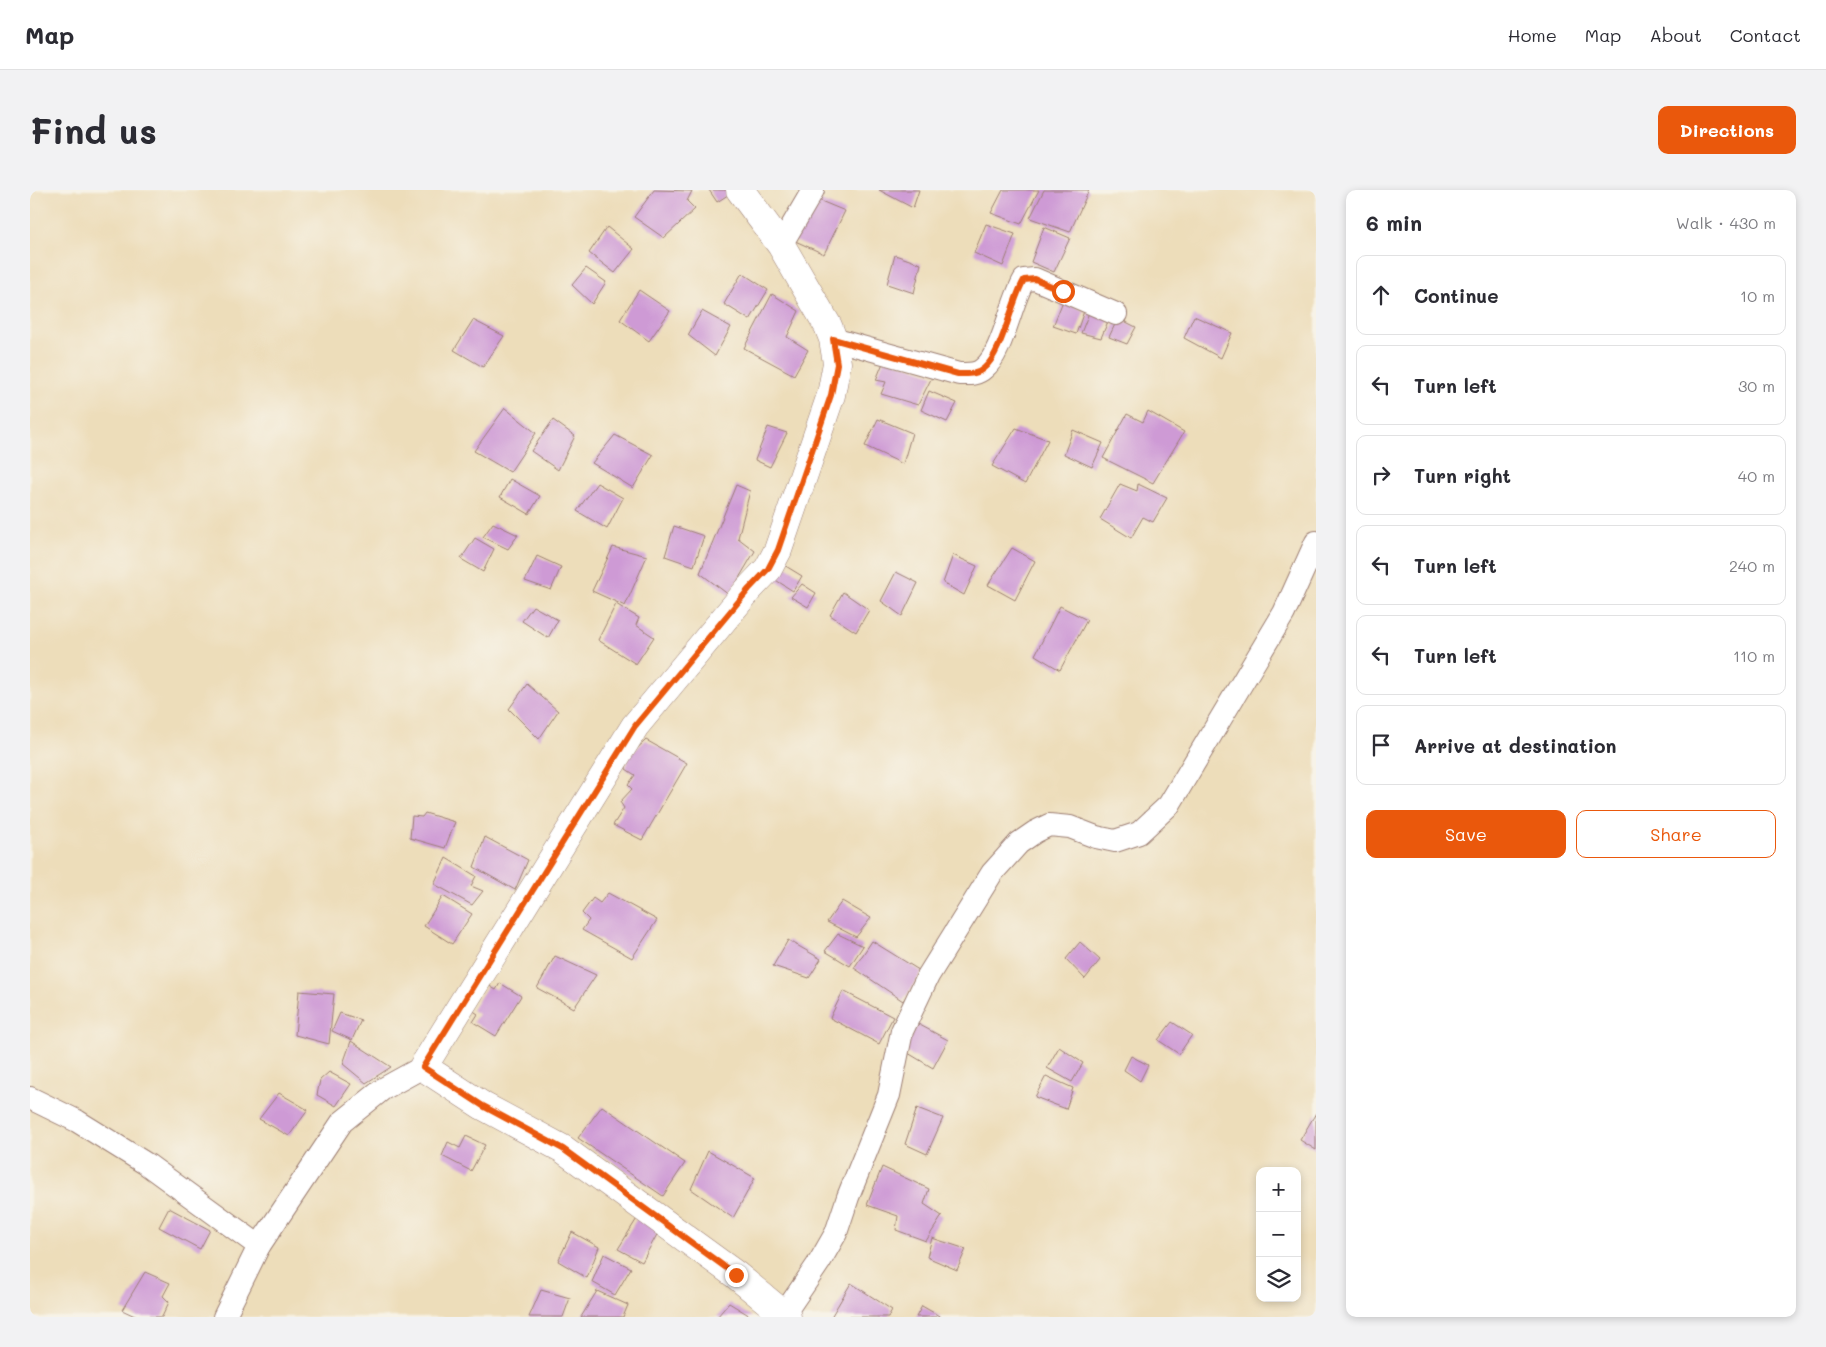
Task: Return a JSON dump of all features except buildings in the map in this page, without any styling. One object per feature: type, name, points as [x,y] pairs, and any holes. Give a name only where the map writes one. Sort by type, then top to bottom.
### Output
[{"type":"street","points":[[224,1317],[259,1246],[342,1122],[383,1089],[423,1067],[635,726],[743,596],[768,569],[778,550],[831,395],[837,364],[833,339],[828,326],[781,245],[740,190]]},
{"type":"street","points":[[781,245],[813,190]]},
{"type":"street","points":[[833,339],[958,374],[973,374],[985,368],[992,357],[1005,329],[1018,290],[1024,280],[1035,279],[1116,314]]},
{"type":"street","points":[[423,1067],[483,1106],[563,1149],[736,1275],[786,1315],[836,1233],[888,1095],[902,1031],[928,976],[992,873],[1019,843],[1049,825],[1070,827],[1096,838],[1115,841],[1139,834],[1169,805],[1284,613],[1316,542]]},
{"type":"street","points":[[30,1098],[77,1121],[148,1165],[259,1246]]},
{"type":"route","points":[[736,1275],[563,1149],[459,1092],[423,1067],[635,726],[749,589],[768,569],[778,550],[831,395],[837,364],[833,339],[958,374],[973,374],[985,368],[992,357],[1005,329],[1018,290],[1024,280],[1035,279],[1063,291]]}]
